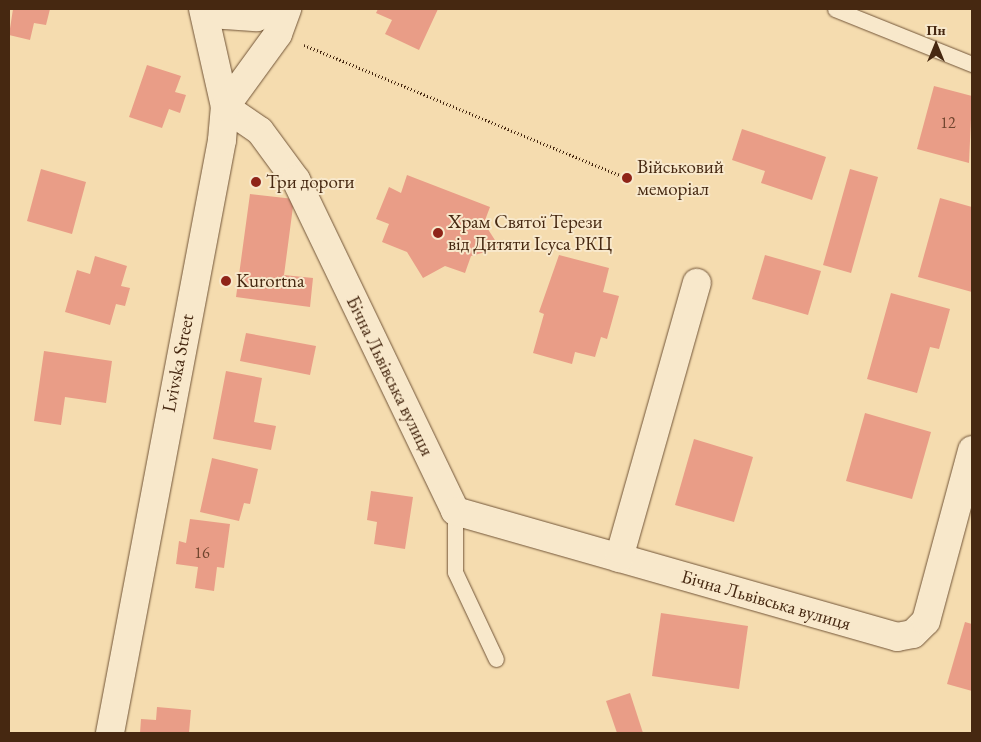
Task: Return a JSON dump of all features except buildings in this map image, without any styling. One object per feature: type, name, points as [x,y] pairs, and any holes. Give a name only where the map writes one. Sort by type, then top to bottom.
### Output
[{"type":"street","points":[[204,9],[225,107]]},
{"type":"street","points":[[218,9],[225,15],[258,17],[274,22]]},
{"type":"street","points":[[225,107],[274,22],[287,9]]},
{"type":"street","name":"Бічна Львівська вулиця","points":[[225,107],[260,131],[296,180],[455,511],[898,637],[913,634],[926,621],[972,450]]},
{"type":"street","name":"Lvivska Street","points":[[110,733],[222,140],[225,107]]},
{"type":"street","points":[[619,558],[697,283]]},
{"type":"lane","points":[[834,9],[972,64]]},
{"type":"lane","points":[[455,511],[455,572],[496,660]]},
{"type":"path","points":[[274,22],[627,178]]},
{"type":"place","name":"Військовий меморіал","points":[[627,178]]},
{"type":"place","name":"Три дороги","points":[[256,182]]},
{"type":"place","name":"Храм Святої Терези від Дитяти Ісуса РКЦ","points":[[438,233]]},
{"type":"place","name":"Kurortna","points":[[226,281]]}]
